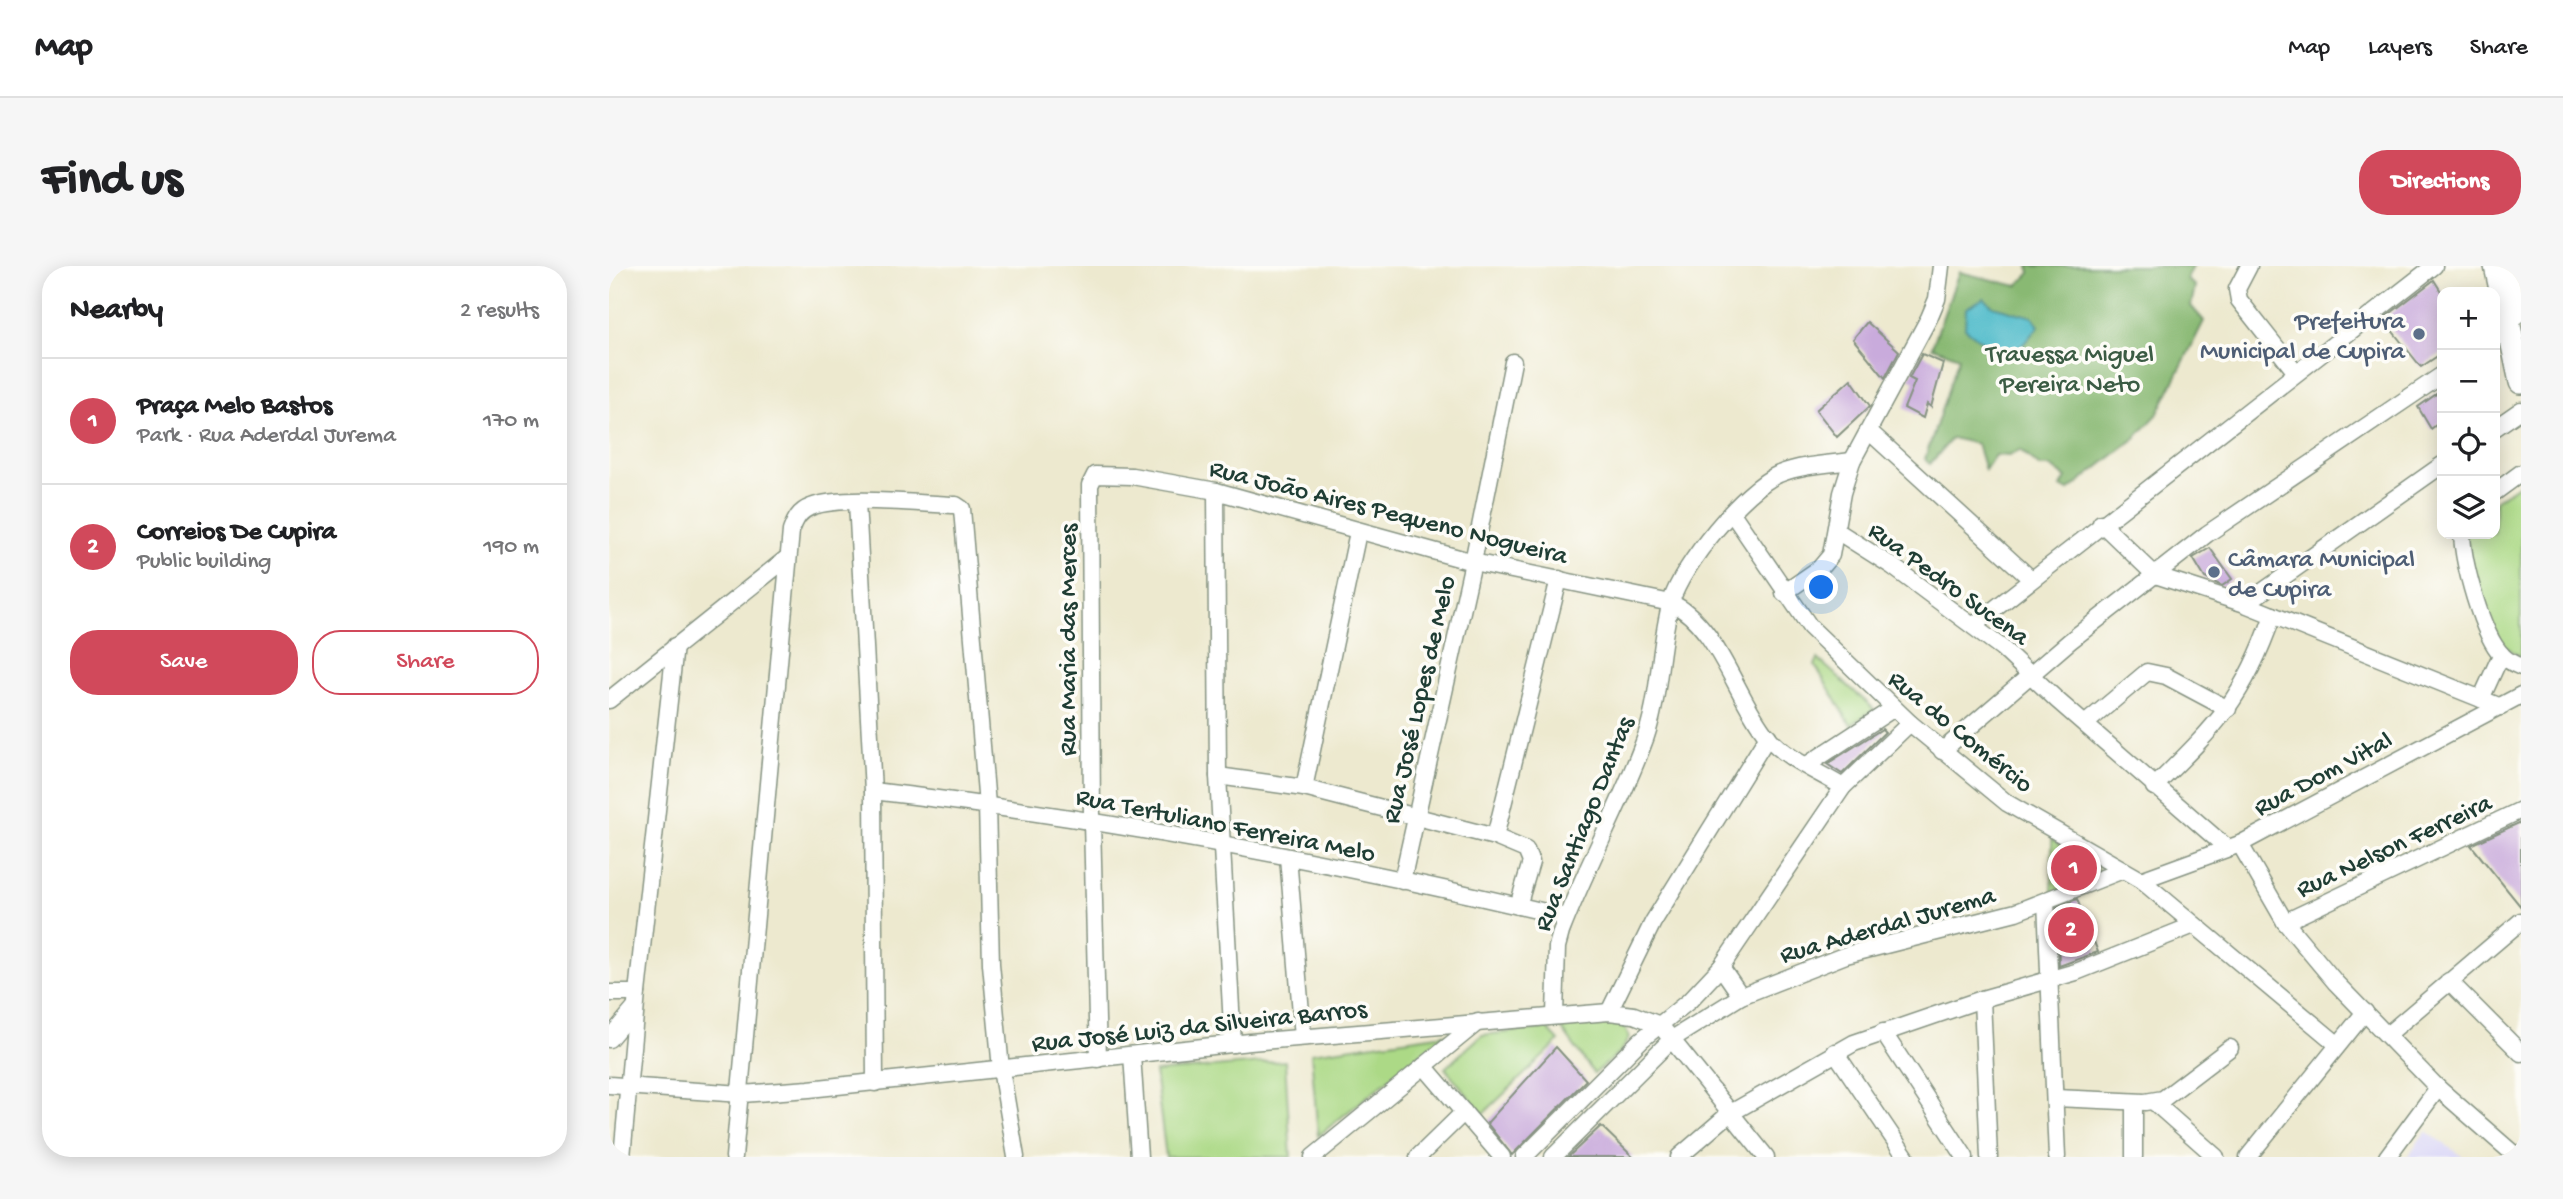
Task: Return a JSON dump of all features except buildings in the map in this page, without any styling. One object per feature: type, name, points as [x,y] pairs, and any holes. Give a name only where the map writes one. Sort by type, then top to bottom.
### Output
[{"type":"main road","points":[[2496,266],[2521,382]]},
{"type":"main road","points":[[2514,266],[2521,300]]},
{"type":"street","points":[[1940,283],[1941,266]]},
{"type":"street","points":[[1784,593],[1826,562],[1837,531],[1842,493],[1852,461],[1929,318],[1940,283],[1949,266]]},
{"type":"street","points":[[2249,266],[2237,289],[2242,305],[2295,371]]},
{"type":"street","points":[[1974,625],[2295,371],[2413,273],[2434,266]]},
{"type":"street","name":"Rua José Lopes de Melo","points":[[1402,881],[1473,562],[1513,362]]},
{"type":"street","points":[[1942,751],[2155,575],[2225,522],[2437,378]]},
{"type":"street","points":[[2500,425],[2521,410]]},
{"type":"street","points":[[1870,432],[2031,579]]},
{"type":"street","name":"Rua Santiago Dantas","points":[[1555,1015],[1557,947],[1566,917],[1649,727],[1671,603],[1684,573],[1748,493],[1781,473],[1852,461]]},
{"type":"street","points":[[2245,604],[2437,469]]},
{"type":"street","points":[[2500,488],[2521,473]]},
{"type":"street","name":"Rua João Aires Pequeno Nogueira","points":[[1095,475],[1132,476],[1216,491],[1473,562],[1671,603]]},
{"type":"street","name":"Rua Maria das Merces","points":[[1095,475],[1090,485],[1092,822],[1098,1059]]},
{"type":"street","points":[[1216,491],[1218,776],[1233,1044]]},
{"type":"street","points":[[857,502],[873,791],[875,1083]]},
{"type":"street","points":[[734,1157],[742,1094],[791,531],[800,513],[821,504],[857,502],[956,505],[962,509],[987,805],[989,923],[1001,1069],[1016,1157]]},
{"type":"street","name":"Rua do Comércio","points":[[1732,513],[1784,593],[1819,636],[1910,723],[2007,803],[2141,880],[2337,1044]]},
{"type":"street","points":[[2101,523],[2155,575],[2245,604],[2501,707]]},
{"type":"street","points":[[1304,788],[1358,531]]},
{"type":"street","name":"Rua Pedro Sucena","points":[[1837,531],[1974,625],[2154,787],[2233,846],[2285,922],[2365,1012],[2438,1088],[2517,1157]]},
{"type":"street","points":[[2463,539],[2465,562],[2487,628],[2501,655],[2521,667]]},
{"type":"street","points":[[609,699],[787,558]]},
{"type":"street","points":[[1495,837],[1559,579]]},
{"type":"street","points":[[1671,603],[1685,609],[1700,625],[1767,736],[1843,787]]},
{"type":"street","points":[[2154,787],[2228,709],[2251,674],[2273,615]]},
{"type":"street","points":[[622,1157],[636,1001],[675,646]]},
{"type":"street","points":[[2481,699],[2501,655]]},
{"type":"street","points":[[2085,724],[2147,672],[2160,673],[2228,709]]},
{"type":"street","name":"Rua Dom Vital","points":[[2141,880],[2233,846],[2521,695]]},
{"type":"street","points":[[1807,765],[1893,708]]},
{"type":"street","points":[[1524,1157],[1660,1025],[1689,1001],[1721,967],[1843,787],[1910,723]]},
{"type":"street","points":[[1609,1012],[1653,922],[1767,736]]},
{"type":"street","points":[[1218,776],[1304,788],[1495,837],[1530,855],[1518,906]]},
{"type":"street","name":"Rua Tertuliano Ferreira Melo","points":[[873,791],[987,805],[1221,843],[1566,917]]},
{"type":"street","name":"Rua Nelson Ferreira","points":[[2285,922],[2521,810]]},
{"type":"street","points":[[1288,857],[1303,1037]]},
{"type":"street","name":"Rua Aderdal Jurema","points":[[1553,1157],[1672,1039],[1741,996],[1846,955],[2046,901],[2123,870]]},
{"type":"street","points":[[2046,901],[2057,1157]]},
{"type":"street","points":[[2387,1035],[2521,921]]},
{"type":"street","points":[[1679,1157],[1729,1114],[1835,1052],[1883,1032],[1982,999],[2049,981],[2194,925]]},
{"type":"street","points":[[1721,967],[1741,996]]},
{"type":"street","points":[[2449,981],[2521,1053]]},
{"type":"street","points":[[609,993],[636,1001]]},
{"type":"street","points":[[1982,999],[1989,1157]]},
{"type":"street","points":[[609,1039],[636,1001]]},
{"type":"street","name":"Rua José Luiz da Silveira Barros","points":[[609,1084],[742,1094],[875,1083],[1303,1037],[1555,1015],[1609,1012],[1634,1015],[1660,1025]]},
{"type":"street","points":[[2248,1157],[2365,1012]]},
{"type":"street","points":[[1313,1157],[1478,1022]]},
{"type":"street","points":[[1660,1025],[1766,1157]]},
{"type":"street","points":[[1883,1032],[1965,1157]]},
{"type":"street","points":[[2055,1098],[2154,1102],[2171,1095],[2230,1048]]},
{"type":"street","points":[[1835,1052],[1906,1157]]},
{"type":"street","points":[[1132,1055],[1139,1157]]},
{"type":"street","points":[[1424,1066],[1502,1157]]},
{"type":"street","points":[[2387,1157],[2438,1088]]},
{"type":"street","points":[[2134,1102],[2134,1157]]},
{"type":"street","points":[[2154,1102],[2216,1157]]},
{"type":"street","points":[[1418,1157],[1464,1112]]},
{"type":"shaded area","points":[[2426,1131],[2463,1157],[2407,1157]]},
{"type":"green space","name":"Travessa Miguel Pereira Neto","points":[[2029,266],[2192,266],[2187,280],[2195,286],[2191,306],[2204,321],[2157,415],[2134,439],[2068,491],[2061,487],[2066,478],[2051,467],[2040,467],[2020,450],[2009,456],[1995,455],[1985,470],[1977,444],[1952,438],[1930,464],[1925,459],[1959,357],[1932,347],[1959,272],[2017,286],[2030,273]]},
{"type":"green space","points":[[2521,483],[2521,657],[2500,643],[2478,591],[2466,539],[2500,539],[2500,498]]},
{"type":"green space","points":[[1818,659],[1874,709],[1851,725],[1815,665]]},
{"type":"green space","points":[[2052,839],[2096,866],[2099,870],[2096,876],[2052,893]]},
{"type":"green space","points":[[1610,1021],[1625,1028],[1629,1038],[1619,1053],[1594,1074],[1558,1023]]},
{"type":"green space","points":[[1547,1028],[1559,1041],[1483,1114],[1445,1068],[1482,1035]]},
{"type":"green space","points":[[1445,1034],[1318,1136],[1311,1053]]},
{"type":"green space","points":[[1285,1061],[1291,1157],[1166,1157],[1155,1072]]},
{"type":"water","points":[[1984,298],[1993,306],[2033,317],[2039,326],[2014,355],[1983,342],[1965,328],[1966,308]]},
{"type":"place","name":"Prefeitura Municipal de Cupira","points":[[2419,334]]},
{"type":"place","name":"Câmara Municipal de Cupira","points":[[2214,572]]},
{"type":"place","name":"Praça Melo Bastos","points":[[2074,868]]},
{"type":"place","name":"Correios De Cupira","points":[[2071,930]]}]
